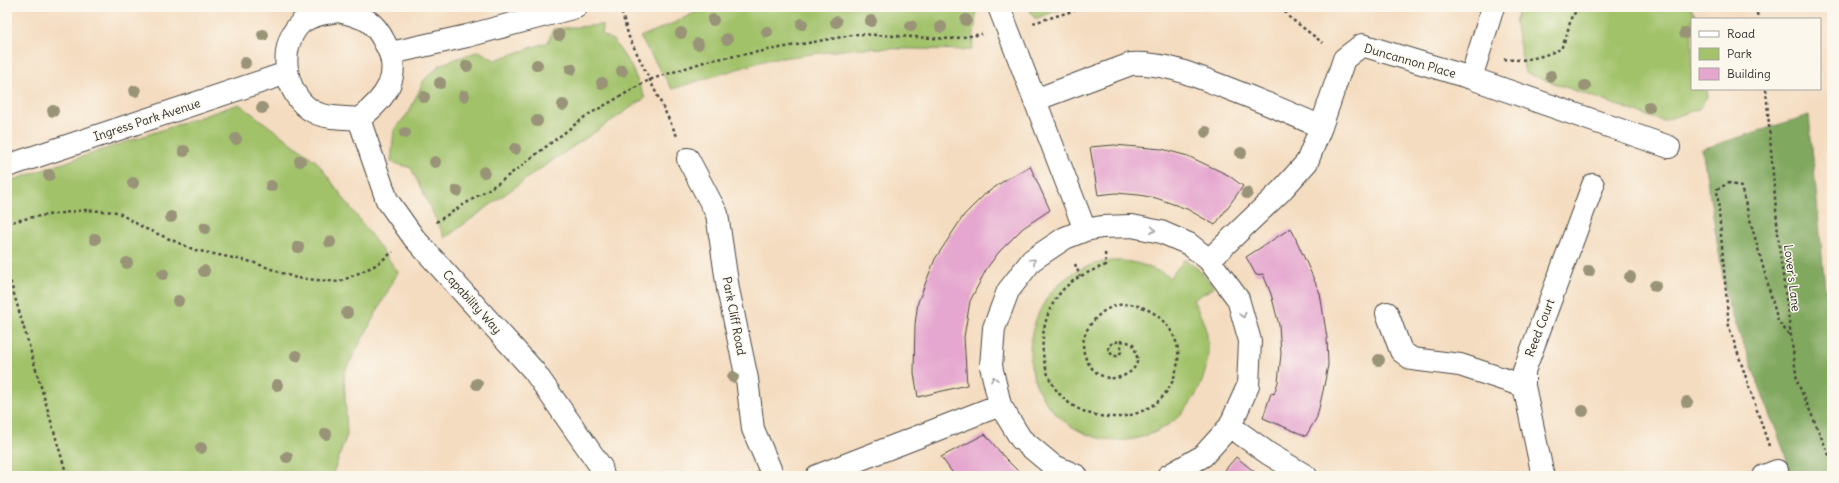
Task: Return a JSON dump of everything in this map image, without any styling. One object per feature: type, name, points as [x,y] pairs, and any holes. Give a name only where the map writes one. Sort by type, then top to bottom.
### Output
[{"type":"street","points":[[391,53],[467,36],[576,7]]},
{"type":"street","points":[[1000,7],[1034,100],[1094,229]]},
{"type":"street","points":[[1471,78],[1493,7]]},
{"type":"street","points":[[319,10],[339,11],[369,21],[378,30],[391,53],[394,71],[387,90],[375,106],[359,119],[328,116],[313,112],[301,101],[291,85],[287,73],[286,57],[289,42],[299,25],[319,10]]},
{"type":"street","name":"Duncannon Place","points":[[1344,59],[1362,45],[1471,78],[1669,148]]},
{"type":"street","points":[[1209,260],[1299,173],[1309,159],[1344,59]]},
{"type":"street","points":[[1034,100],[1131,64],[1148,63],[1187,73],[1265,102],[1321,127]]},
{"type":"street","name":"Ingress Park Avenue","points":[[7,166],[287,73]]},
{"type":"street","name":"Capability Way","points":[[359,119],[387,200],[414,238],[534,371],[601,467],[603,476]]},
{"type":"street","name":"Park Cliff Road","points":[[688,160],[717,214],[728,289],[747,379],[753,429],[773,476]]},
{"type":"street","name":"Reed Court","points":[[1543,476],[1524,386],[1524,371],[1594,185]]},
{"type":"street","points":[[1077,476],[1052,465],[1021,439],[1000,405],[991,366],[994,328],[1008,291],[1032,260],[1065,238],[1094,229],[1132,226],[1161,232],[1189,244],[1209,260],[1238,299],[1250,342],[1248,386],[1230,426],[1203,456],[1168,476]]},
{"type":"street","points":[[1387,313],[1401,352],[1412,359],[1460,365],[1524,386]]},
{"type":"street","points":[[817,476],[1000,405]]},
{"type":"street","points":[[1230,426],[1270,454],[1306,476]]},
{"type":"path","points":[[620,7],[629,37],[688,160]]},
{"type":"path","points":[[1034,23],[1086,7]]},
{"type":"path","points":[[1281,7],[1289,17],[1344,59]]},
{"type":"path","points":[[1478,55],[1522,60],[1541,57],[1561,49],[1572,15],[1584,7]]},
{"type":"path","points":[[1756,7],[1758,18]]},
{"type":"path","points":[[434,223],[500,182],[586,116],[649,80],[707,61],[858,34],[951,39],[984,34]]},
{"type":"path","name":"Lover's Lane","points":[[1766,90],[1779,246],[1797,381],[1832,462]]},
{"type":"path","points":[[1771,473],[1729,326],[1717,189],[1729,183],[1741,187],[1778,320],[1791,337]]},
{"type":"path","points":[[7,222],[86,210],[117,212],[144,228],[194,250],[252,262],[296,278],[339,282],[374,266],[396,250]]},
{"type":"path","points":[[1094,229],[1106,265],[1084,274],[1068,285],[1055,300],[1048,313],[1044,326],[1044,360],[1048,376],[1058,392],[1071,405],[1088,413],[1106,417],[1122,418],[1138,414],[1151,407],[1163,397],[1171,385],[1176,369],[1178,352],[1176,340],[1170,330],[1157,316],[1145,308],[1132,304],[1116,306],[1101,313],[1091,323],[1086,333],[1084,338],[1084,352],[1088,365],[1105,377],[1123,376],[1132,370],[1137,362],[1133,344],[1120,340],[1116,341],[1108,346],[1109,351],[1113,356],[1118,356],[1122,352],[1120,340]]},
{"type":"path","points":[[7,270],[67,476]]},
{"type":"path","points":[[158,476],[170,476]]},
{"type":"green space","points":[[698,7],[977,8],[972,50],[858,48],[767,60],[672,89],[640,37],[698,11]]},
{"type":"green space","points":[[1028,7],[1067,7],[1035,19]]},
{"type":"green space","points":[[1520,7],[1691,7],[1696,18],[1691,18],[1691,90],[1707,90],[1708,95],[1699,109],[1662,121],[1525,73],[1515,22]]},
{"type":"green space","points":[[602,25],[602,35],[613,40],[631,66],[645,98],[537,171],[445,238],[411,168],[391,162],[394,130],[409,112],[424,80],[441,64],[479,51],[495,60],[548,42],[553,29]]},
{"type":"green space","points":[[239,104],[317,162],[398,272],[344,373],[347,435],[332,476],[7,476],[7,182]]},
{"type":"green space","points":[[1809,115],[1832,363],[1832,476],[1791,476],[1784,451],[1727,301],[1702,149]]},
{"type":"green space","points":[[1185,259],[1199,270],[1214,287],[1193,300],[1201,316],[1208,339],[1205,374],[1194,398],[1177,418],[1156,432],[1132,439],[1107,440],[1081,432],[1057,415],[1040,392],[1031,367],[1031,341],[1037,316],[1051,293],[1070,276],[1094,264],[1122,261],[1135,263],[1147,266],[1170,277]]},
{"type":"building","points":[[1114,145],[1162,149],[1188,156],[1228,175],[1243,186],[1215,225],[1187,209],[1156,198],[1116,193],[1098,195],[1090,147]]},
{"type":"building","points":[[1030,166],[1050,210],[1023,228],[999,252],[987,268],[970,301],[964,337],[967,385],[918,397],[914,373],[915,324],[918,302],[935,259],[964,215],[984,195],[1005,180]]},
{"type":"building","points":[[1291,228],[1320,293],[1327,338],[1328,365],[1323,391],[1317,417],[1306,436],[1263,418],[1271,393],[1274,394],[1278,382],[1281,354],[1279,325],[1271,294],[1263,274],[1256,275],[1246,257]]},
{"type":"building","points":[[985,434],[1017,470],[1028,476],[955,476],[941,457]]},
{"type":"building","points":[[1236,457],[1260,476],[1225,476],[1228,474],[1225,470]]}]
